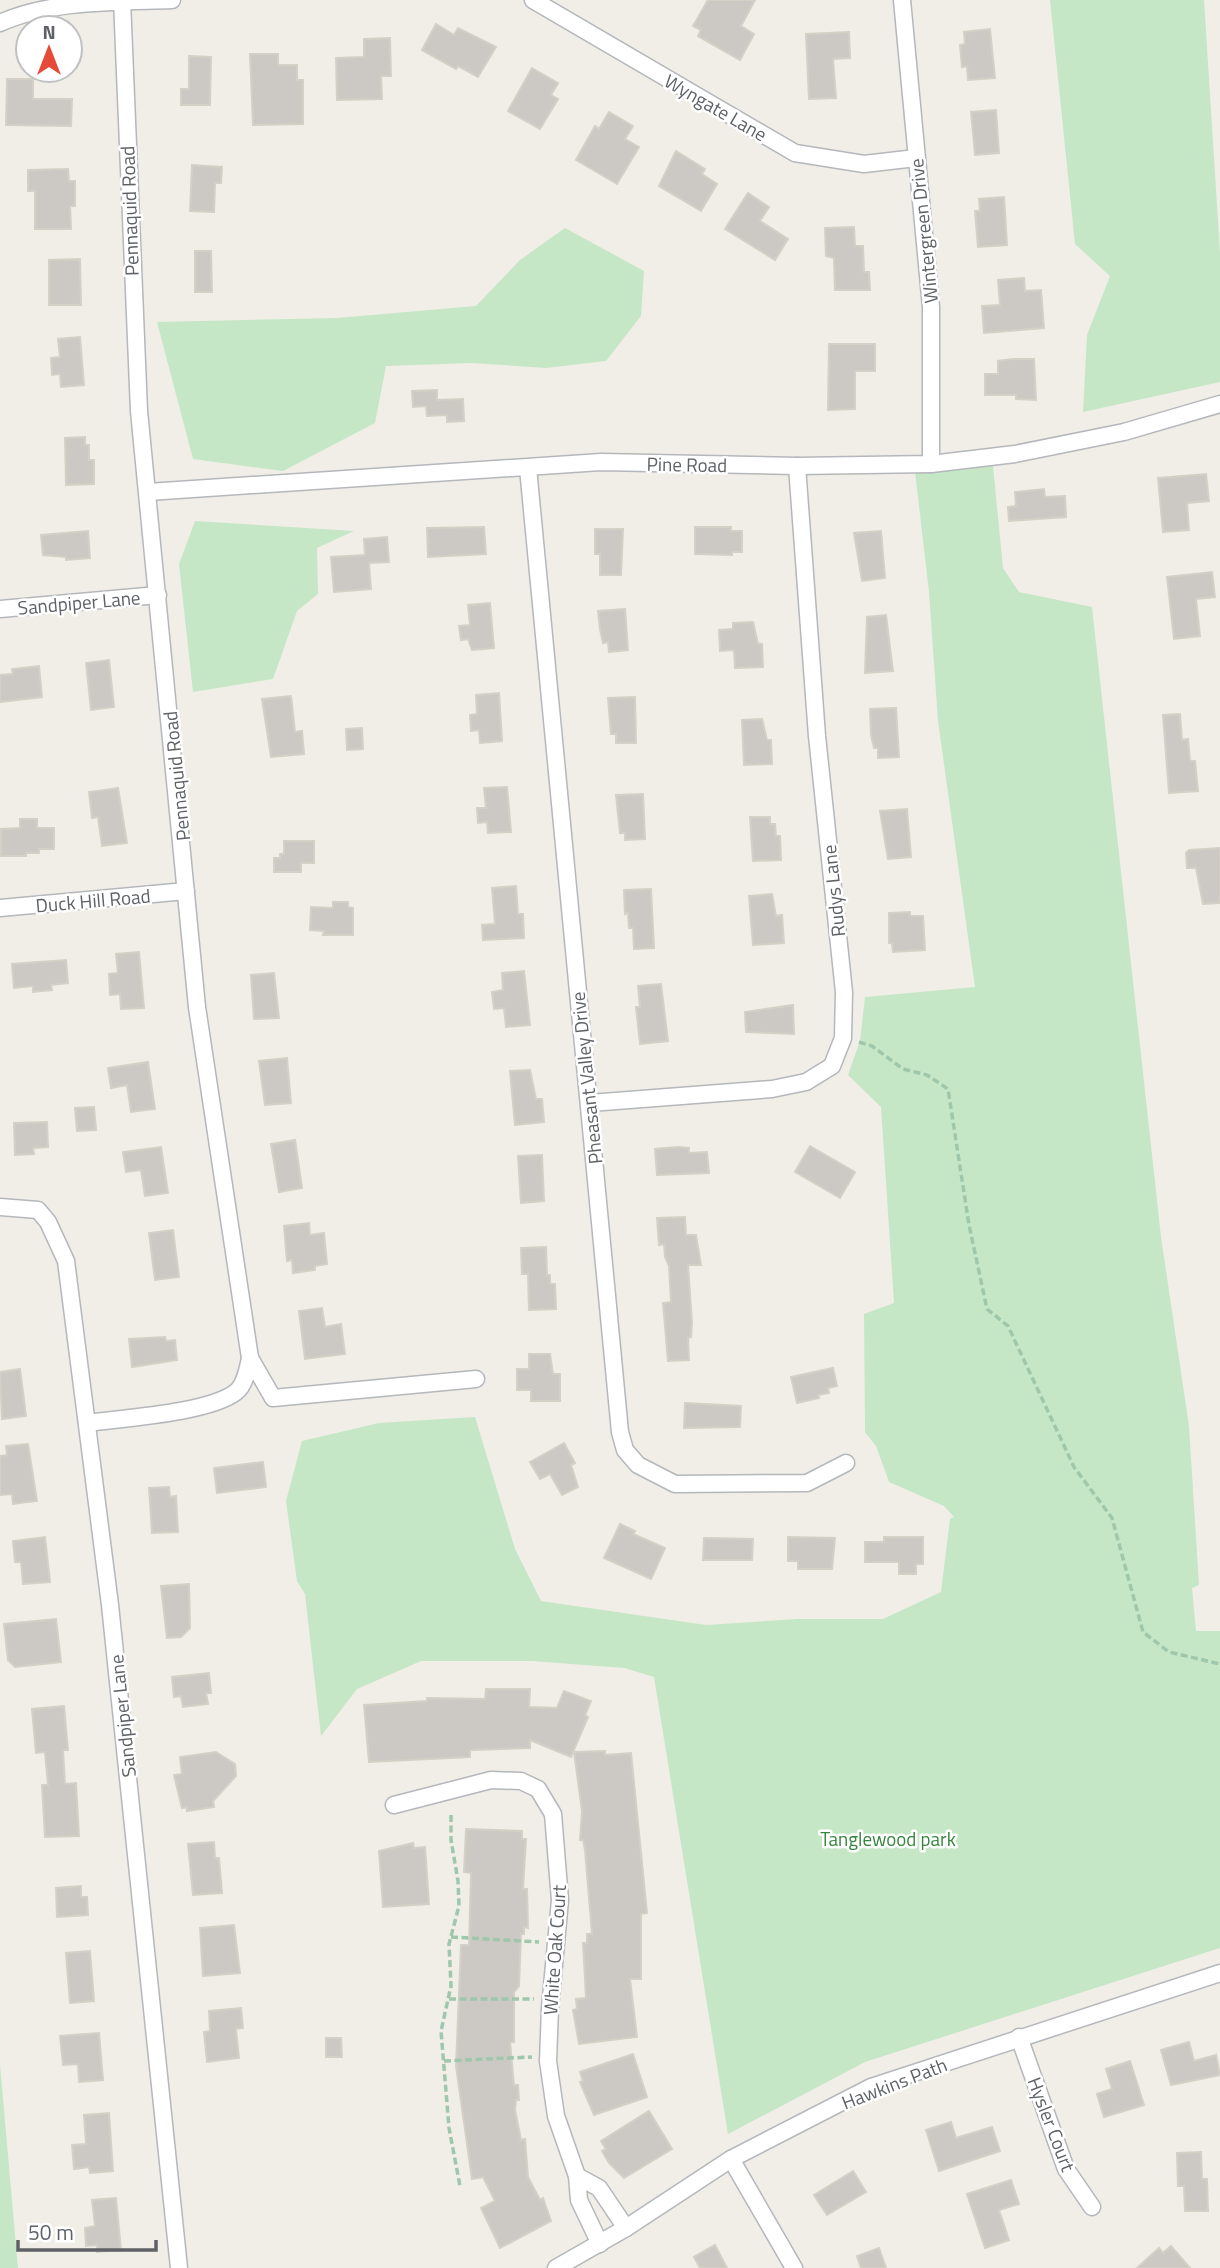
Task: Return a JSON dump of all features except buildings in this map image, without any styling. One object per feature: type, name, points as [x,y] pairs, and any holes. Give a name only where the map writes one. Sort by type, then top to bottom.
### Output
[{"type":"street","points":[[0,23],[13,16],[73,4],[172,0]]},
{"type":"street","name":"Wyngate Lane","points":[[533,0],[795,153],[864,164],[916,158]]},
{"type":"street","name":"Wintergreen Drive","points":[[902,0],[931,307],[931,464]]},
{"type":"street","name":"Pennaquid Road","points":[[88,1423],[200,1406],[223,1398],[238,1391],[248,1372],[250,1357],[197,1007],[148,492],[132,302],[122,1]]},
{"type":"street","name":"Pine Road","points":[[148,492],[601,462],[797,466],[931,464],[1015,454],[1124,432],[1220,404]]},
{"type":"street","name":"Rudys Lane","points":[[590,1103],[772,1090],[806,1082],[832,1066],[843,1038],[844,992],[817,736],[797,466]]},
{"type":"street","name":"Pheasant Valley Drive","points":[[528,468],[549,674],[563,855],[590,1103],[620,1432],[625,1450],[638,1465],[675,1484],[807,1483],[846,1463]]},
{"type":"street","name":"Sandpiper Lane","points":[[0,609],[158,595]]},
{"type":"street","name":"Duck Hill Road","points":[[0,908],[186,891]]},
{"type":"street","name":"Sandpiper Lane","points":[[0,1207],[38,1210],[48,1222],[66,1261],[110,1605],[179,2268]]},
{"type":"street","points":[[250,1357],[273,1398],[477,1379]]},
{"type":"street","name":"White Oak Court","points":[[394,1805],[491,1780],[521,1782],[538,1789],[553,1814],[561,1900],[550,2008],[548,2060],[556,2116],[577,2176],[579,2200],[600,2244]]},
{"type":"street","name":"Hawkins Path","points":[[556,2268],[626,2228],[731,2159],[871,2087],[1220,1973]]},
{"type":"street","name":"Hysler Court","points":[[1019,2037],[1066,2169],[1092,2207]]},
{"type":"street","points":[[731,2159],[794,2268]]},
{"type":"street","points":[[577,2176],[599,2188],[626,2228]]},
{"type":"path","points":[[843,1038],[872,1046],[903,1069],[927,1075],[948,1090],[969,1226],[986,1309],[1008,1326],[1074,1467],[1112,1518],[1143,1632],[1169,1653],[1220,1664]]},
{"type":"path","points":[[452,1815],[451,1840],[459,1906],[450,1937],[449,1999],[441,2031],[449,2128],[460,2186]]},
{"type":"path","points":[[450,1937],[544,1942]]},
{"type":"path","points":[[449,1999],[538,1999]]},
{"type":"path","points":[[444,2061],[532,2057]]},
{"type":"green space","points":[[1050,0],[1204,0],[1220,253],[1220,382],[1083,412],[1087,335],[1110,276],[1075,244]]},
{"type":"green space","points":[[565,228],[644,271],[641,316],[606,361],[546,368],[472,363],[386,366],[375,423],[283,471],[193,459],[157,322],[337,318],[476,306],[520,260]]},
{"type":"green space","name":"Tanglewood park","points":[[993,466],[1003,568],[1019,592],[1092,607],[1161,1237],[1189,1426],[1199,1585],[1192,1588],[1196,1631],[1220,1631],[1220,1948],[865,2062],[728,2134],[654,1677],[624,1668],[532,1661],[421,1661],[357,1689],[321,1736],[305,1594],[297,1581],[286,1501],[302,1441],[379,1423],[475,1417],[515,1549],[541,1601],[706,1625],[797,1619],[883,1619],[941,1592],[950,1519],[954,1517],[944,1506],[889,1482],[876,1446],[865,1432],[864,1314],[894,1303],[881,1107],[848,1075],[860,1041],[865,997],[975,987],[938,721],[929,592],[915,471]]},
{"type":"green space","points":[[195,521],[354,531],[317,548],[318,594],[297,611],[273,679],[193,692],[179,564]]},
{"type":"green space","points":[[0,2065],[18,2268],[0,2268]]}]
